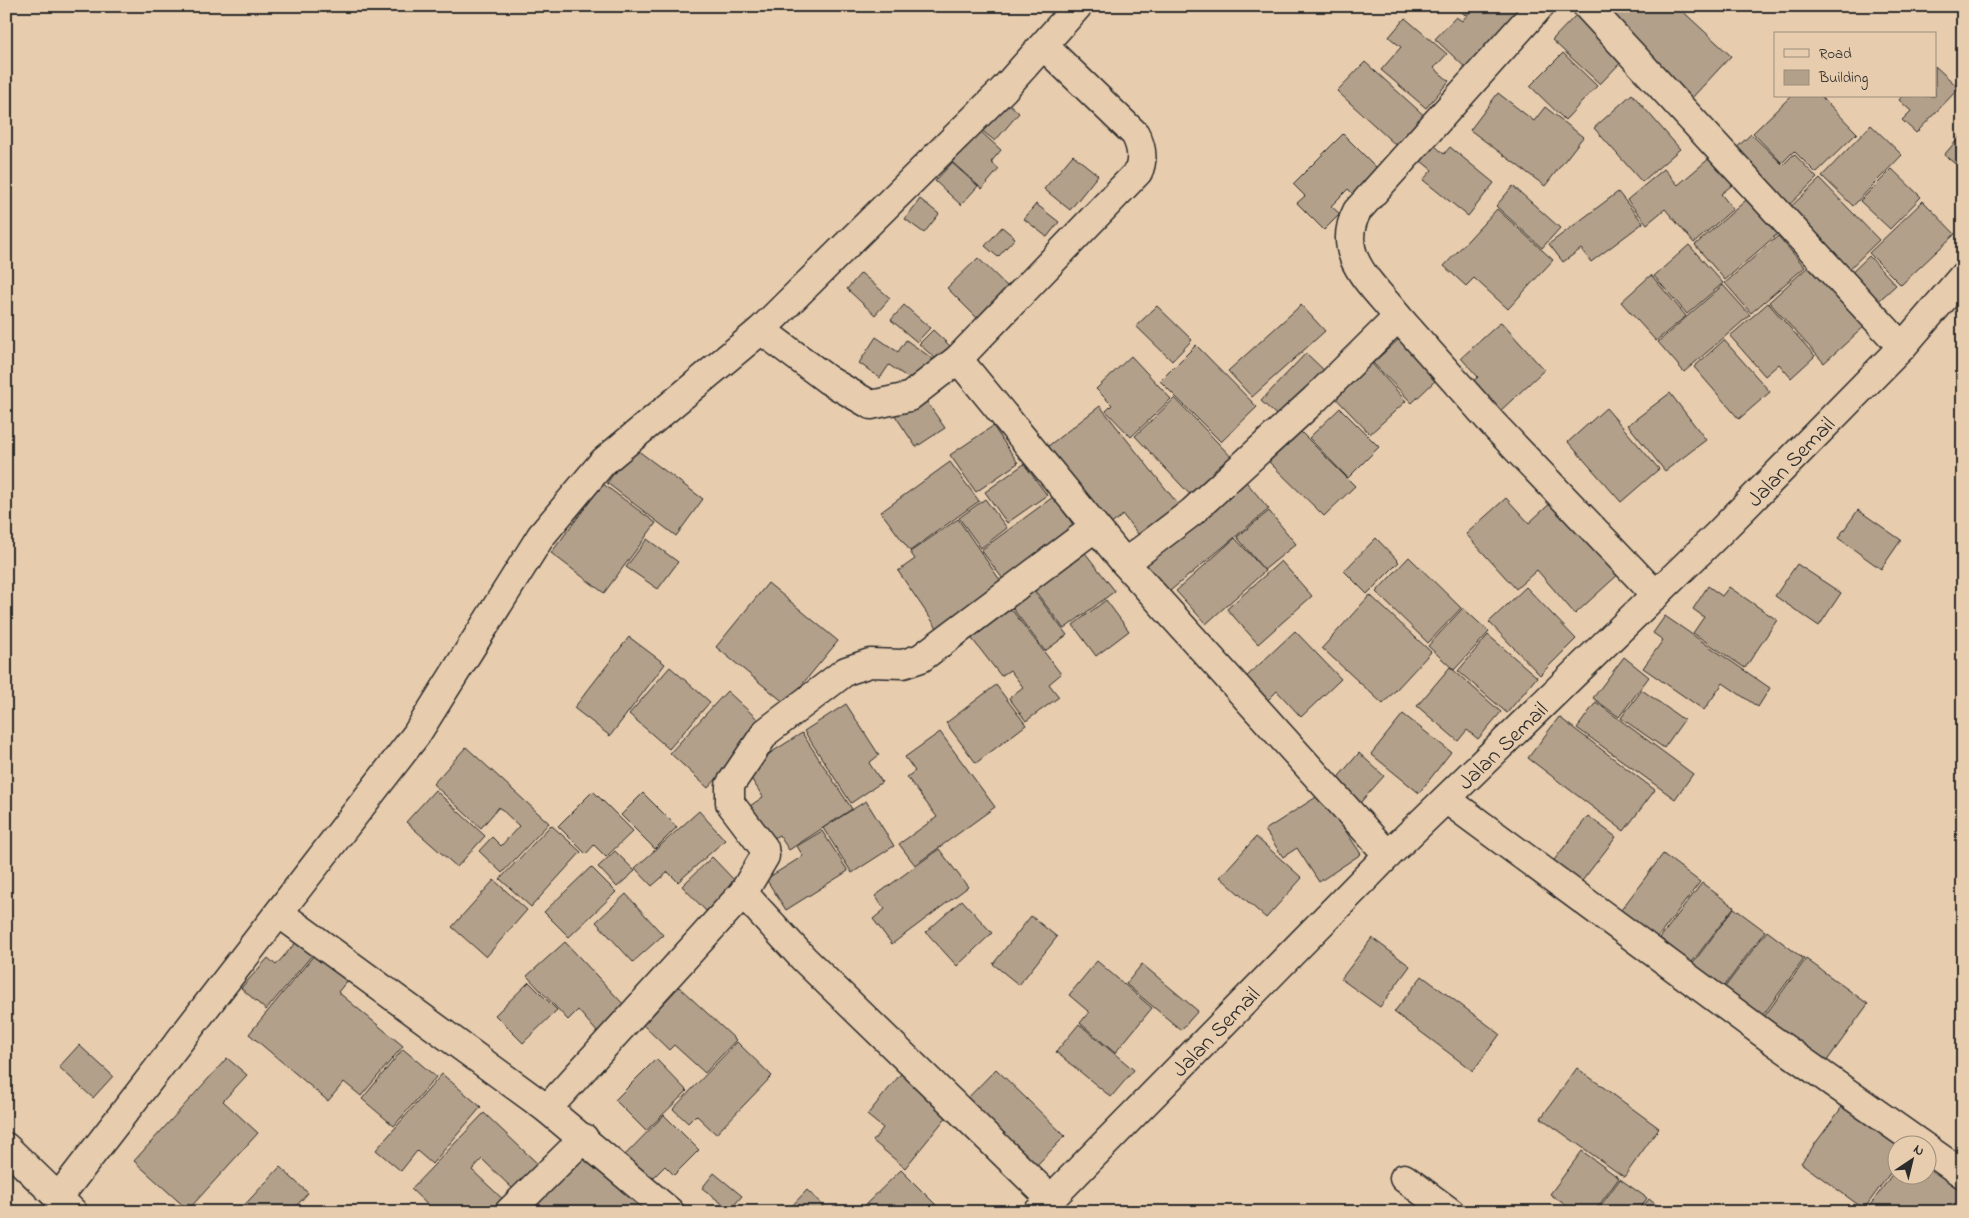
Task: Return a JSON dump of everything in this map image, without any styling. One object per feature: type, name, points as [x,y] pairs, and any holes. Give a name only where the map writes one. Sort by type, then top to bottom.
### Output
[{"type":"street","points":[[6,1147],[66,1205],[279,913],[416,735],[541,536],[603,462],[762,330],[1044,46],[1078,6]]},
{"type":"street","points":[[1540,6],[1357,211],[1350,226],[1348,238],[1352,257],[1361,273],[1398,317],[1494,425],[1656,595]]},
{"type":"street","points":[[1586,6],[1902,347]]},
{"type":"street","points":[[762,330],[828,380],[871,405],[909,396],[958,359],[1138,172],[1142,164],[1140,144],[1135,134],[1044,46]]},
{"type":"street","name":"Jalan Semail","points":[[1045,1205],[1388,855],[1656,595],[1902,347],[1963,276]]},
{"type":"street","points":[[1125,563],[1192,512],[1316,399],[1398,317]]},
{"type":"street","points":[[958,359],[1094,528],[1388,855]]},
{"type":"street","points":[[547,1109],[743,893],[765,856],[764,848],[730,803],[730,785],[766,732],[846,671],[870,662],[904,664],[921,658],[1094,528]]},
{"type":"street","points":[[1446,799],[1771,1039],[1909,1136]]},
{"type":"street","points":[[743,893],[804,959],[1045,1205]]},
{"type":"street","points":[[279,913],[547,1109],[584,1138],[670,1212]]},
{"type":"street","points":[[509,1212],[584,1138]]},
{"type":"street","points":[[1936,1155],[1963,1174]]},
{"type":"street","points":[[1404,1178],[1450,1212]]},
{"type":"building","points":[[1455,6],[1472,6],[1465,15]]},
{"type":"building","points":[[1475,6],[1532,6],[1470,72],[1435,39],[1456,17],[1462,21]]},
{"type":"building","points":[[1608,6],[1677,6],[1731,56],[1690,100],[1599,15]]},
{"type":"building","points":[[1576,15],[1624,59],[1600,84],[1552,40]]},
{"type":"building","points":[[1405,18],[1447,54],[1434,68],[1449,81],[1426,108],[1381,70],[1401,47],[1389,37]]},
{"type":"building","points":[[1563,53],[1597,86],[1565,120],[1530,86]]},
{"type":"building","points":[[1365,62],[1428,119],[1400,149],[1337,91]]},
{"type":"building","points":[[1936,67],[1959,88],[1916,133],[1902,120],[1911,111],[1899,100],[1900,98],[1936,98]]},
{"type":"building","points":[[1498,93],[1534,121],[1545,107],[1583,137],[1545,186],[1470,130]]},
{"type":"building","points":[[1632,94],[1680,149],[1642,182],[1594,128]]},
{"type":"building","points":[[1789,98],[1823,98],[1857,133],[1816,173],[1794,151],[1782,163],[1753,133]]},
{"type":"building","points":[[1005,100],[1019,113],[995,141],[980,129]]},
{"type":"building","points":[[1871,125],[1902,155],[1853,206],[1822,176]]},
{"type":"building","points":[[980,131],[1001,150],[991,162],[999,169],[982,189],[952,162]]},
{"type":"building","points":[[1963,133],[1963,170],[1944,155]]},
{"type":"building","points":[[1343,134],[1378,169],[1353,194],[1348,189],[1331,206],[1340,214],[1324,230],[1297,203],[1305,196],[1293,184]]},
{"type":"building","points":[[1751,134],[1783,165],[1794,154],[1817,178],[1783,211],[1729,155]]},
{"type":"building","points":[[1434,145],[1444,154],[1450,147],[1494,183],[1468,216],[1423,180],[1432,170],[1421,161]]},
{"type":"building","points":[[1718,151],[1741,178],[1721,194],[1733,209],[1694,243],[1665,209],[1647,224],[1627,200],[1664,169],[1678,185]]},
{"type":"building","points":[[1073,155],[1098,175],[1070,210],[1044,189]]},
{"type":"building","points":[[952,163],[978,186],[961,205],[935,181]]},
{"type":"building","points":[[1892,169],[1921,197],[1890,229],[1860,201]]},
{"type":"building","points":[[1820,179],[1879,240],[1842,276],[1782,215]]},
{"type":"building","points":[[1513,186],[1560,228],[1542,248],[1496,206]]},
{"type":"building","points":[[1618,192],[1643,223],[1591,262],[1581,249],[1563,262],[1549,244]]},
{"type":"building","points":[[1753,194],[1783,229],[1725,280],[1695,245]]},
{"type":"building","points":[[920,199],[939,214],[924,233],[905,219]]},
{"type":"building","points":[[1923,201],[1955,234],[1901,285],[1869,253]]},
{"type":"building","points":[[1036,204],[1059,222],[1047,237],[1024,219]]},
{"type":"building","points":[[1497,209],[1553,260],[1508,309],[1474,278],[1466,286],[1444,266]]},
{"type":"building","points":[[1002,227],[1015,238],[998,257],[985,246]]},
{"type":"building","points":[[1778,236],[1805,267],[1751,313],[1725,283]]},
{"type":"building","points":[[1689,245],[1723,283],[1687,314],[1654,276]]},
{"type":"building","points":[[1869,256],[1896,285],[1872,307],[1845,279]]},
{"type":"building","points":[[978,258],[1008,287],[977,318],[947,288]]},
{"type":"building","points":[[1811,264],[1866,325],[1824,363],[1769,302]]},
{"type":"building","points":[[861,273],[890,298],[875,315],[847,289]]},
{"type":"building","points":[[1651,275],[1686,316],[1656,341],[1621,302]]},
{"type":"building","points":[[1723,285],[1750,315],[1684,372],[1658,342]]},
{"type":"building","points":[[1768,303],[1815,356],[1791,378],[1779,364],[1765,376],[1730,336]]},
{"type":"building","points":[[904,305],[930,328],[917,342],[891,320]]},
{"type":"building","points":[[1301,305],[1325,331],[1252,397],[1228,371]]},
{"type":"building","points":[[1157,306],[1192,340],[1172,361],[1136,326]]},
{"type":"building","points":[[1501,322],[1544,370],[1498,413],[1471,383],[1478,377],[1461,358]]},
{"type":"building","points":[[933,330],[950,346],[937,360],[919,344]]},
{"type":"building","points":[[876,337],[898,352],[906,340],[933,359],[916,383],[889,365],[880,378],[859,363]]},
{"type":"building","points":[[1399,339],[1437,379],[1412,403],[1373,363]]},
{"type":"building","points":[[1724,340],[1770,392],[1739,419],[1694,367]]},
{"type":"building","points":[[1196,345],[1257,407],[1221,442],[1160,381]]},
{"type":"building","points":[[1306,353],[1329,375],[1284,422],[1261,401]]},
{"type":"building","points":[[1131,356],[1171,399],[1131,437],[1106,411],[1112,405],[1096,389]]},
{"type":"building","points":[[1366,357],[1406,401],[1370,434],[1329,391]]},
{"type":"building","points":[[1670,393],[1706,440],[1665,471],[1628,425]]},
{"type":"building","points":[[922,395],[945,428],[916,447],[894,414]]},
{"type":"building","points":[[1175,398],[1238,464],[1197,502],[1135,436]]},
{"type":"building","points":[[1100,406],[1185,513],[1146,544],[1123,515],[1105,529],[1043,450]]},
{"type":"building","points":[[1340,408],[1379,447],[1348,478],[1309,438]]},
{"type":"building","points":[[1606,408],[1659,469],[1621,502],[1568,442]]},
{"type":"building","points":[[993,426],[1018,463],[976,492],[950,455]]},
{"type":"building","points":[[1296,427],[1355,486],[1324,516],[1265,458]]},
{"type":"building","points":[[633,447],[703,499],[676,536],[607,483]]},
{"type":"building","points":[[950,462],[979,501],[910,551],[881,512]]},
{"type":"building","points":[[1024,464],[1047,495],[1007,523],[985,492]]},
{"type":"building","points":[[1242,477],[1269,509],[1165,595],[1139,562]]},
{"type":"building","points":[[603,484],[656,523],[604,593],[551,553]]},
{"type":"building","points":[[1053,497],[1077,530],[1006,583],[981,550]]},
{"type":"building","points":[[1506,498],[1529,523],[1556,498],[1622,571],[1575,614],[1537,570],[1516,589],[1466,534]]},
{"type":"building","points":[[985,499],[1007,528],[981,548],[959,518]]},
{"type":"building","points":[[1858,510],[1901,540],[1881,569],[1838,538]]},
{"type":"building","points":[[1269,511],[1296,544],[1264,570],[1237,537]]},
{"type":"building","points":[[958,519],[1004,586],[939,631],[898,571],[915,559],[910,552]]},
{"type":"building","points":[[1235,538],[1265,571],[1206,624],[1176,591]]},
{"type":"building","points":[[1376,538],[1399,562],[1367,594],[1344,571]]},
{"type":"building","points":[[647,539],[678,562],[658,589],[626,567]]},
{"type":"building","points":[[1082,549],[1115,591],[1064,629],[1032,587]]},
{"type":"building","points":[[1409,557],[1461,608],[1428,643],[1376,592]]},
{"type":"building","points":[[1281,561],[1312,596],[1258,644],[1227,609]]},
{"type":"building","points":[[1797,564],[1841,593],[1819,626],[1775,596]]},
{"type":"building","points":[[768,583],[838,641],[786,704],[716,647]]},
{"type":"building","points":[[1708,586],[1722,596],[1729,587],[1777,620],[1745,668],[1693,633],[1704,617],[1693,609]]},
{"type":"building","points":[[1526,587],[1576,639],[1540,675],[1489,622]]},
{"type":"building","points":[[1031,588],[1067,635],[1045,651],[1010,605]]},
{"type":"building","points":[[1370,595],[1431,652],[1383,704],[1322,648]]},
{"type":"building","points":[[1106,600],[1129,631],[1096,656],[1073,625]]},
{"type":"building","points":[[1008,605],[1061,674],[1049,684],[1059,697],[1026,721],[1009,698],[1023,687],[1010,670],[1001,676],[969,635]]},
{"type":"building","points":[[1463,608],[1489,632],[1454,670],[1428,646]]},
{"type":"building","points":[[1665,616],[1770,688],[1758,707],[1723,683],[1704,710],[1643,668],[1663,640],[1653,633]]},
{"type":"building","points":[[1295,631],[1341,679],[1301,717],[1277,691],[1266,702],[1244,679]]},
{"type":"building","points":[[1488,635],[1537,677],[1507,713],[1458,671]]},
{"type":"building","points":[[629,637],[665,664],[610,736],[574,708]]},
{"type":"building","points":[[1624,657],[1649,677],[1619,717],[1593,698]]},
{"type":"building","points":[[670,667],[710,702],[669,749],[629,714]]},
{"type":"building","points":[[1450,667],[1501,712],[1478,739],[1467,730],[1458,741],[1417,706]]},
{"type":"building","points":[[996,685],[1026,725],[976,763],[946,723]]},
{"type":"building","points":[[1642,690],[1684,720],[1664,748],[1621,718]]},
{"type":"building","points":[[727,691],[765,726],[708,788],[670,753]]},
{"type":"building","points":[[1596,702],[1693,774],[1675,799],[1577,728]]},
{"type":"building","points":[[846,704],[879,755],[869,763],[882,782],[851,803],[804,731]]},
{"type":"building","points":[[1403,714],[1451,752],[1419,793],[1371,754]]},
{"type":"building","points":[[1559,717],[1655,790],[1624,831],[1528,758]]},
{"type":"building","points":[[940,732],[995,807],[915,865],[899,844],[937,817],[907,777],[915,771],[905,757]]},
{"type":"building","points":[[802,733],[852,809],[789,850],[779,835],[769,841],[747,808],[763,797],[745,769]]},
{"type":"building","points":[[466,747],[549,823],[502,873],[479,851],[492,837],[501,846],[519,826],[499,807],[481,828],[433,784]]},
{"type":"building","points":[[1359,753],[1384,776],[1359,804],[1334,782]]},
{"type":"building","points":[[435,790],[485,836],[457,867],[406,822]]},
{"type":"building","points":[[593,791],[633,831],[606,857],[594,845],[586,854],[558,826]]},
{"type":"building","points":[[643,793],[677,827],[655,849],[621,815]]},
{"type":"building","points":[[1321,794],[1361,854],[1319,882],[1297,848],[1283,857],[1265,830]]},
{"type":"building","points":[[866,801],[894,846],[852,873],[823,828]]},
{"type":"building","points":[[699,811],[725,840],[678,882],[668,872],[652,886],[635,868]]},
{"type":"building","points":[[1588,816],[1616,837],[1579,885],[1551,864]]},
{"type":"building","points":[[551,825],[581,852],[531,907],[500,879]]},
{"type":"building","points":[[822,831],[848,871],[786,910],[766,879],[803,856],[797,846]]},
{"type":"building","points":[[1256,837],[1302,878],[1266,918],[1220,877]]},
{"type":"building","points":[[939,849],[968,887],[892,944],[873,919],[885,909],[875,896]]},
{"type":"building","points":[[615,851],[635,871],[617,887],[598,867]]},
{"type":"building","points":[[1663,854],[1700,882],[1655,941],[1618,914]]},
{"type":"building","points":[[712,857],[736,882],[706,911],[682,886]]},
{"type":"building","points":[[591,867],[616,892],[569,937],[544,912]]},
{"type":"building","points":[[494,880],[527,910],[486,957],[452,927]]},
{"type":"building","points":[[1702,883],[1734,907],[1686,970],[1668,957],[1674,949],[1660,938]]},
{"type":"building","points":[[626,894],[663,935],[633,962],[596,922]]},
{"type":"building","points":[[962,900],[992,933],[957,966],[926,932]]},
{"type":"building","points":[[1734,908],[1765,931],[1722,989],[1691,966]]},
{"type":"building","points":[[1031,916],[1057,937],[1019,985],[993,964]]},
{"type":"building","points":[[1767,931],[1804,959],[1763,1015],[1725,987]]},
{"type":"building","points":[[1372,938],[1410,966],[1380,1007],[1341,979]]},
{"type":"building","points":[[297,941],[313,954],[266,1010],[241,988],[268,958],[276,965]]},
{"type":"building","points":[[565,942],[626,1007],[598,1033],[578,1010],[568,1020],[527,976]]},
{"type":"building","points":[[315,954],[347,981],[338,992],[403,1046],[361,1096],[344,1082],[328,1101],[249,1034]]},
{"type":"building","points":[[1806,959],[1868,1004],[1826,1062],[1764,1017]]},
{"type":"building","points":[[1097,961],[1152,1008],[1115,1053],[1080,1023],[1089,1012],[1069,995]]},
{"type":"building","points":[[1142,964],[1198,1011],[1181,1030],[1126,984]]},
{"type":"building","points":[[1422,976],[1500,1034],[1473,1071],[1394,1012]]},
{"type":"building","points":[[529,982],[557,1010],[523,1043],[495,1015]]},
{"type":"building","points":[[679,987],[736,1040],[705,1073],[674,1045],[669,1050],[643,1025]]},
{"type":"building","points":[[1079,1024],[1134,1070],[1111,1097],[1056,1052]]},
{"type":"building","points":[[737,1042],[772,1076],[716,1134],[696,1115],[688,1123],[673,1109]]},
{"type":"building","points":[[79,1045],[113,1076],[93,1098],[59,1067]]},
{"type":"building","points":[[403,1049],[436,1077],[394,1126],[362,1099]]},
{"type":"building","points":[[227,1058],[247,1075],[223,1101],[258,1133],[188,1210],[134,1161]]},
{"type":"building","points":[[656,1059],[687,1091],[646,1131],[615,1100]]},
{"type":"building","points":[[1577,1068],[1659,1128],[1624,1177],[1541,1118]]},
{"type":"building","points":[[996,1069],[1065,1136],[1030,1172],[961,1105]]},
{"type":"building","points":[[904,1070],[952,1110],[905,1168],[873,1141],[883,1128],[867,1115]]},
{"type":"building","points":[[442,1074],[481,1107],[432,1164],[417,1151],[401,1171],[376,1150]]},
{"type":"building","points":[[1845,1103],[1890,1136],[1886,1136],[1886,1179],[1864,1209],[1801,1163]]},
{"type":"building","points":[[484,1113],[541,1167],[516,1192],[482,1159],[472,1170],[509,1205],[502,1212],[435,1212],[411,1189]]},
{"type":"building","points":[[664,1115],[699,1150],[674,1175],[665,1166],[649,1182],[623,1157]]},
{"type":"building","points":[[589,1147],[652,1212],[536,1212],[530,1206]]},
{"type":"building","points":[[1582,1151],[1619,1178],[1594,1212],[1575,1212],[1550,1194]]},
{"type":"building","points":[[1936,1163],[1963,1182],[1963,1202],[1956,1212],[1866,1211],[1886,1183],[1886,1186],[1936,1186]]},
{"type":"building","points":[[280,1167],[308,1193],[291,1212],[238,1212]]},
{"type":"building","points":[[901,1170],[943,1212],[864,1212],[861,1209]]},
{"type":"building","points":[[714,1173],[742,1196],[730,1210],[702,1188]]},
{"type":"building","points":[[1620,1179],[1647,1198],[1638,1212],[1596,1212]]},
{"type":"building","points":[[807,1190],[830,1212],[786,1212]]},
{"type":"building","points":[[1649,1199],[1665,1212],[1639,1212]]}]
